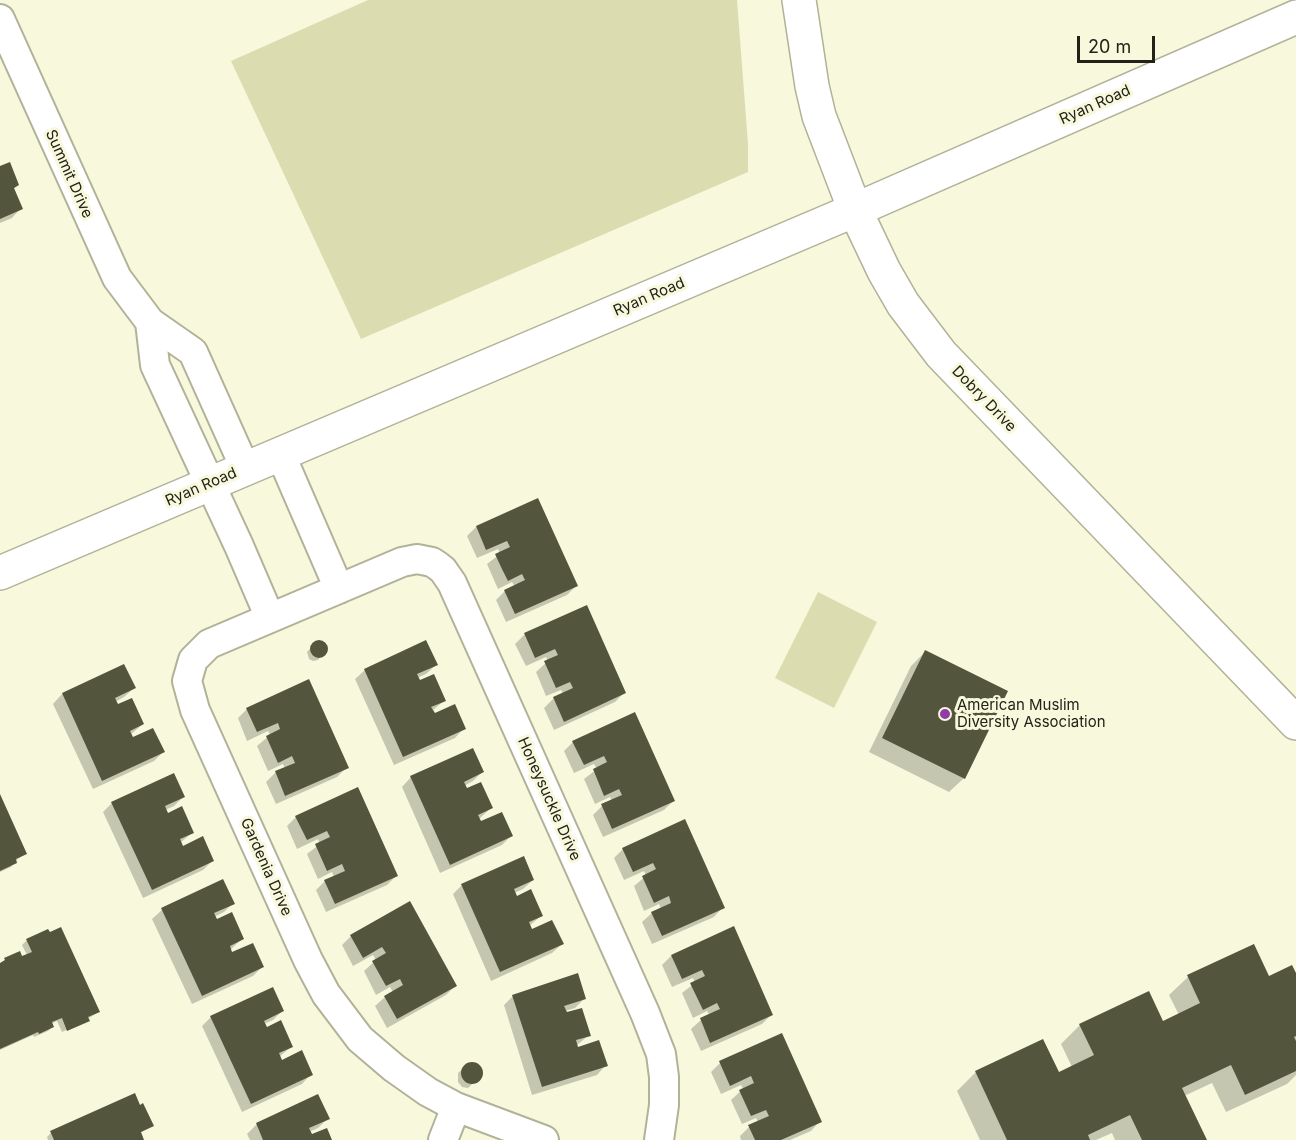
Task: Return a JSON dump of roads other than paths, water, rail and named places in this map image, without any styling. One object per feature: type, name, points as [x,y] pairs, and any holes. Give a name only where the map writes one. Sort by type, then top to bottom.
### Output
[{"type":"street","name":"Dobry Drive","points":[[800,0],[812,86],[819,116],[855,210],[884,271],[903,304],[941,354],[1296,723]]},
{"type":"street","name":"Ryan Road","points":[[0,573],[855,210],[1296,17]]},
{"type":"street","name":"Summit Drive","points":[[0,19],[117,278],[150,322],[193,352],[245,468]]},
{"type":"street","points":[[150,322],[155,365],[270,618]]},
{"type":"street","points":[[280,453],[339,589]]},
{"type":"street","name":"Honeysuckle Drive","points":[[304,604],[402,562],[417,559],[432,562],[443,570],[452,583],[654,1033],[661,1054],[664,1077],[664,1105],[659,1140]]},
{"type":"street","name":"Gardenia Drive","points":[[304,604],[209,644],[193,660],[189,670],[187,681],[195,710],[308,960],[326,994],[360,1039],[394,1068],[428,1092],[456,1107],[544,1140]]},
{"type":"street","points":[[443,1140],[456,1107]]},
{"type":"place","name":"American Muslim Diversity Association","points":[[945,714]]}]
